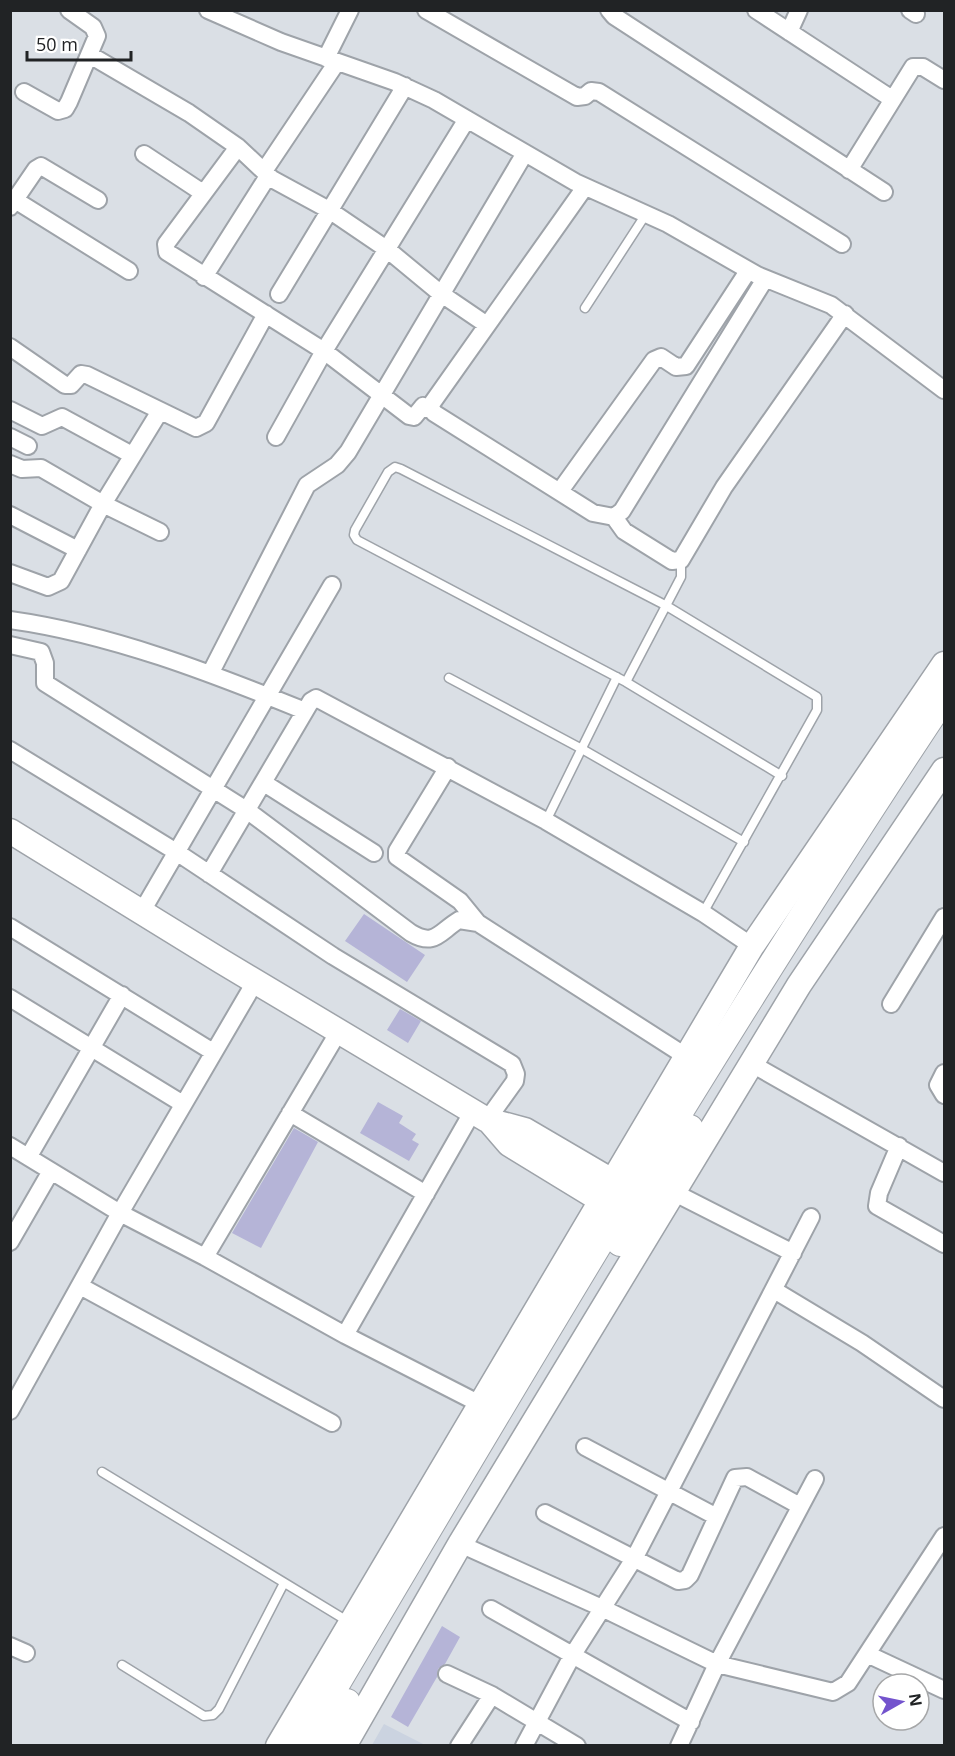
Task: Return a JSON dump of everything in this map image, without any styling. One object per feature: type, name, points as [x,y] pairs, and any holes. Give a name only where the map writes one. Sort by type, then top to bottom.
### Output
[{"type":"main road","points":[[321,1746],[530,1392],[636,1204],[687,1057],[752,946],[945,664]]},
{"type":"main road","points":[[344,1746],[460,1544],[636,1204],[685,1102],[842,853],[945,698]]},
{"type":"main road","points":[[300,1746],[636,1204],[701,1108],[869,838],[945,728]]},
{"type":"main road","points":[[278,1746],[349,1622],[480,1404],[636,1204],[752,1064],[799,985],[944,772]]},
{"type":"main road","points":[[13,840],[141,913],[483,1118],[525,1130],[636,1204]]},
{"type":"street","points":[[24,92],[52,109],[62,111],[69,102],[96,42],[96,31],[69,10]]},
{"type":"street","points":[[208,10],[332,60],[405,86],[585,187],[695,238],[748,271],[818,299],[845,314],[945,390]]},
{"type":"street","points":[[204,277],[332,60],[350,10]]},
{"type":"street","points":[[426,10],[577,97],[585,96],[591,91],[599,92],[842,244]]},
{"type":"street","points":[[609,10],[614,16],[884,192]]},
{"type":"street","points":[[756,10],[892,99]]},
{"type":"street","points":[[789,32],[799,10]]},
{"type":"street","points":[[90,55],[131,76],[238,147],[266,173],[329,210],[388,250],[440,293],[487,325]]},
{"type":"street","points":[[849,170],[913,67],[923,67],[945,81]]},
{"type":"street","points":[[279,294],[405,86]]},
{"type":"street","points":[[276,437],[324,351],[467,119]]},
{"type":"street","points":[[238,147],[165,248],[204,277],[324,351],[412,417],[423,406],[431,410],[593,513],[614,517],[624,531],[672,561],[681,560],[724,487],[845,314]]},
{"type":"street","points":[[210,674],[307,485],[343,459],[525,153]]},
{"type":"street","points":[[144,154],[203,193]]},
{"type":"street","points":[[98,200],[41,166],[13,203],[129,271]]},
{"type":"street","points":[[431,410],[433,401],[585,187]]},
{"type":"street","points":[[560,491],[654,360],[661,357],[676,367],[686,366],[748,271]]},
{"type":"street","points":[[614,517],[622,511],[765,279]]},
{"type":"street","points":[[10,347],[65,385],[70,385],[81,374],[87,375],[196,428],[206,423],[266,314]]},
{"type":"street","points":[[10,410],[42,426],[62,417],[132,455]]},
{"type":"street","points":[[10,573],[40,586],[56,585],[160,411]]},
{"type":"street","points":[[10,437],[28,446]]},
{"type":"street","points":[[10,464],[22,469],[41,468],[103,504],[160,532]]},
{"type":"street","points":[[10,515],[78,550]]},
{"type":"street","points":[[141,913],[332,585]]},
{"type":"street","points":[[10,620],[51,627],[210,674],[305,711]]},
{"type":"street","points":[[51,627],[41,652],[45,663],[45,683],[248,811],[423,940],[438,936],[459,920],[468,919],[478,923],[687,1057]]},
{"type":"street","points":[[10,645],[41,652]]},
{"type":"street","points":[[209,874],[305,711],[316,698],[324,700],[546,821],[703,913],[752,946]]},
{"type":"street","points":[[10,750],[178,853],[333,956],[512,1064],[516,1074],[515,1080],[483,1118],[426,1194],[345,1335]]},
{"type":"street","points":[[448,768],[397,851],[397,857],[460,900],[478,923]]},
{"type":"street","points":[[264,783],[374,853]]},
{"type":"street","points":[[891,1004],[945,917]]},
{"type":"street","points":[[10,927],[213,1052]]},
{"type":"street","points":[[10,1412],[120,1213],[255,982]]},
{"type":"street","points":[[28,1156],[122,994]]},
{"type":"street","points":[[10,998],[183,1104]]},
{"type":"street","points":[[205,1257],[339,1031]]},
{"type":"street","points":[[752,1064],[945,1173]]},
{"type":"street","points":[[945,1073],[938,1085],[945,1095]]},
{"type":"street","points":[[290,1113],[426,1194]]},
{"type":"street","points":[[10,1146],[120,1213],[205,1257],[345,1335],[480,1404]]},
{"type":"street","points":[[899,1146],[879,1192],[877,1206],[945,1244]]},
{"type":"street","points":[[10,1242],[15,1223],[51,1171]]},
{"type":"street","points":[[636,1204],[793,1253]]},
{"type":"street","points":[[524,1746],[572,1656],[635,1557],[811,1217]]},
{"type":"street","points":[[80,1286],[332,1423]]},
{"type":"street","points":[[774,1290],[862,1343],[945,1399]]},
{"type":"street","points":[[585,1447],[715,1516]]},
{"type":"street","points":[[544,1512],[635,1557],[669,1578],[685,1580],[731,1482],[741,1476],[800,1506]]},
{"type":"street","points":[[679,1746],[717,1664],[815,1479]]},
{"type":"street","points":[[460,1544],[602,1608],[717,1664],[833,1692],[848,1683],[945,1536]]},
{"type":"street","points":[[491,1609],[691,1722]]},
{"type":"street","points":[[867,1654],[945,1690]]},
{"type":"street","points":[[447,1674],[492,1695],[577,1746]]},
{"type":"street","points":[[459,1746],[492,1695]]},
{"type":"lane","points":[[585,308],[646,214]]},
{"type":"lane","points":[[703,913],[782,776],[817,710],[817,697],[665,605],[401,469],[395,467],[388,472],[355,530],[354,535],[357,540],[617,677],[782,776]]},
{"type":"lane","points":[[626,682],[681,577],[681,560]]},
{"type":"lane","points":[[546,821],[617,677]]},
{"type":"lane","points":[[449,678],[582,749],[744,842]]},
{"type":"lane","points":[[102,1472],[349,1622]]},
{"type":"lane","points":[[122,1665],[204,1716],[213,1715],[219,1709],[284,1583]]},
{"type":"shaded area","points":[[384,1724],[425,1745],[372,1745]]},
{"type":"building","points":[[364,914],[425,955],[407,982],[345,941]]},
{"type":"building","points":[[400,1009],[421,1021],[408,1043],[387,1030]]},
{"type":"building","points":[[378,1102],[403,1116],[399,1123],[416,1134],[412,1140],[419,1144],[409,1161],[360,1133]]},
{"type":"building","points":[[294,1128],[318,1142],[261,1248],[232,1233]]},
{"type":"building","points":[[442,1626],[460,1637],[445,1664],[438,1669],[437,1677],[408,1727],[391,1717]]}]
